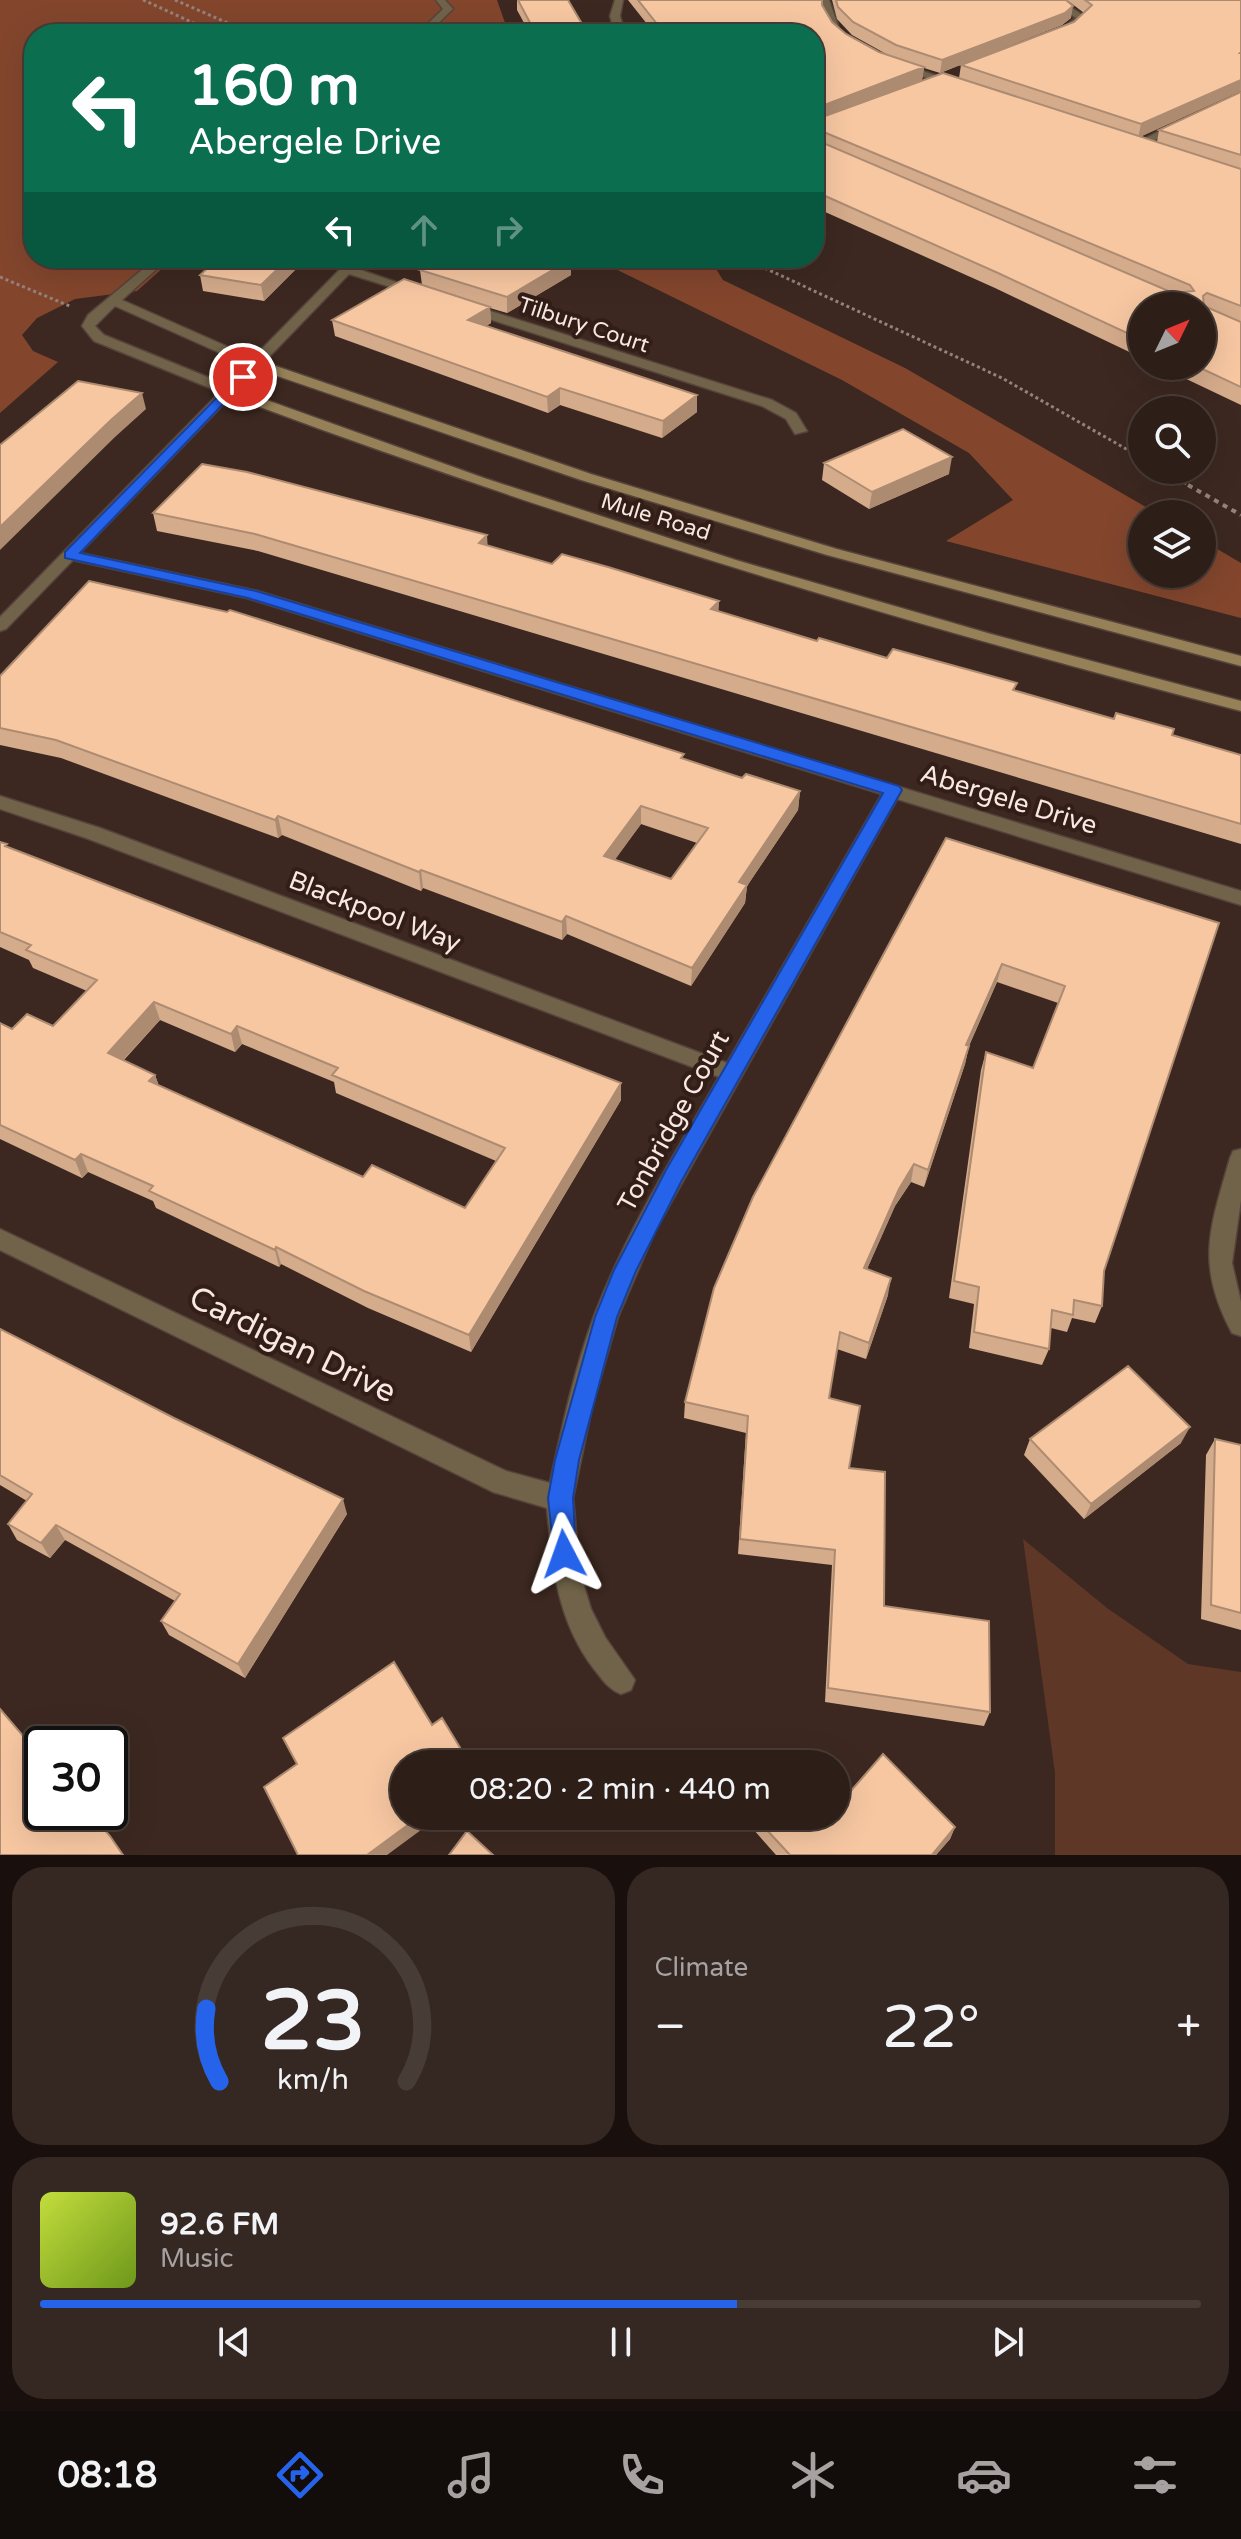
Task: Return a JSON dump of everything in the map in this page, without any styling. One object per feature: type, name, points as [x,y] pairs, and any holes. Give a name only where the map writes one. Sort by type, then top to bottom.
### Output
[{"type":"main road","name":"Mule Road","points":[[256,364],[586,477],[832,552],[1241,661]]},
{"type":"main road","name":"Mule Road","points":[[230,391],[361,441],[544,504],[816,588],[1241,706]]},
{"type":"street","points":[[432,24],[448,9],[440,0]]},
{"type":"street","points":[[617,24],[615,16],[619,0]]},
{"type":"street","points":[[825,0],[830,22],[845,37]]},
{"type":"street","points":[[1053,36],[1082,18],[1060,3]]},
{"type":"street","points":[[890,63],[972,90]]},
{"type":"street","points":[[927,85],[955,74]]},
{"type":"street","points":[[1139,144],[1190,120]]},
{"type":"street","points":[[1124,139],[1153,149]]},
{"type":"street","points":[[95,316],[152,268]]},
{"type":"street","points":[[0,626],[346,269],[435,297]]},
{"type":"street","name":"Mule Road","points":[[114,301],[256,364]]},
{"type":"street","name":"Tilbury Court","points":[[450,302],[767,403],[791,416],[800,431]]},
{"type":"street","name":"Mule Road","points":[[95,316],[88,326],[99,338],[230,391]]},
{"type":"street","name":"Abergele Drive","points":[[70,555],[251,594],[1241,898]]},
{"type":"street","name":"Tonbridge Court","points":[[621,1680],[595,1647],[578,1614],[566,1573],[560,1498],[579,1407],[606,1317],[645,1227],[893,790]]},
{"type":"street","name":"Blackpool Way","points":[[0,802],[93,833],[731,1073]]},
{"type":"street","points":[[1241,1158],[1218,1259],[1221,1286],[1241,1325]]},
{"type":"street","name":"Cardigan Drive","points":[[0,1239],[502,1483],[560,1498]]},
{"type":"path","points":[[143,0],[196,24]]},
{"type":"path","points":[[175,0],[230,24]]},
{"type":"path","points":[[765,268],[1002,378],[1128,450]]},
{"type":"path","points":[[0,277],[95,316]]},
{"type":"path","points":[[1187,484],[1241,515]]},
{"type":"shaded area","points":[[0,0],[497,0],[505,24],[24,24],[24,268],[163,268],[137,291],[75,299],[37,318],[22,335],[33,351],[58,362],[0,413]]},
{"type":"shaded area","points":[[613,268],[715,268],[723,280],[905,368],[1134,500],[1128,500],[1128,588],[1216,588],[1216,548],[1241,563],[1241,618],[946,541],[1013,500],[969,453],[842,380]]},
{"type":"shaded area","points":[[1023,1539],[1107,1608],[1188,1664],[1241,1672],[1241,1855],[1055,1855],[1055,1773]]},
{"type":"building","points":[[518,0],[568,0],[582,24],[531,24]]},
{"type":"building","points":[[638,0],[822,0],[832,22],[846,34],[879,52],[924,67],[824,105],[824,24],[657,24]]},
{"type":"building","points":[[836,0],[1066,0],[1073,6],[1065,13],[942,60],[896,45],[853,22],[838,7]]},
{"type":"building","points":[[1085,0],[1241,0],[1241,80],[1141,124],[961,65],[1074,22],[1092,5]]},
{"type":"building","points":[[943,73],[1241,169],[1241,306],[1216,296],[1216,292],[1184,292],[1194,291],[1190,285],[824,132],[824,116]]},
{"type":"building","points":[[1241,92],[1241,155],[1159,130]]},
{"type":"building","points":[[824,143],[1171,292],[1128,292],[1128,333],[824,195]]},
{"type":"building","points":[[208,268],[279,268],[261,285],[200,275]]},
{"type":"building","points":[[424,268],[556,268],[507,297],[420,270]]},
{"type":"building","points":[[404,279],[490,307],[468,320],[697,395],[663,421],[560,388],[547,397],[332,320]]},
{"type":"building","points":[[1216,311],[1241,322],[1241,387],[1216,375]]},
{"type":"building","points":[[78,381],[142,393],[0,527],[0,445]]},
{"type":"building","points":[[903,429],[952,457],[872,492],[824,463]]},
{"type":"building","points":[[202,464],[247,472],[487,535],[479,543],[552,564],[562,554],[608,567],[719,601],[711,609],[817,641],[819,638],[887,658],[893,649],[1017,683],[1013,690],[1114,719],[1116,713],[1174,729],[1172,735],[1241,755],[1241,824],[255,534],[153,513]]},
{"type":"building","points":[[89,581],[227,612],[230,610],[684,754],[681,758],[742,778],[746,774],[800,791],[739,882],[747,885],[692,968],[566,916],[562,922],[421,870],[419,872],[278,816],[275,820],[56,740],[0,728],[0,676]],"holes":[[[641,806],[708,828],[671,879],[604,856]]]},
{"type":"building","points":[[946,838],[1219,923],[1104,1271],[1102,1306],[1074,1300],[1073,1315],[1052,1310],[1049,1349],[974,1332],[979,1287],[954,1281],[986,1052],[1033,1068],[1065,986],[1002,964],[966,1045],[969,1046],[928,1170],[914,1164],[899,1189],[864,1268],[891,1278],[869,1343],[840,1332],[829,1398],[860,1406],[849,1468],[885,1472],[884,1606],[989,1621],[990,1712],[828,1688],[835,1550],[740,1539],[748,1416],[685,1402],[714,1288],[753,1197]]},
{"type":"building","points":[[0,842],[621,1083],[469,1335],[364,1291],[276,1247],[275,1250],[149,1191],[153,1186],[81,1154],[75,1160],[0,1125],[0,1023],[12,1029],[27,1014],[53,1026],[97,980],[26,950],[31,945],[0,932]],"holes":[[[154,1002],[231,1034],[237,1026],[338,1068],[332,1075],[505,1148],[465,1208],[372,1165],[363,1177],[149,1081],[155,1075],[108,1053]]]},
{"type":"building","points":[[0,1329],[174,1418],[343,1499],[238,1664],[161,1621],[180,1594],[56,1525],[41,1543],[8,1524],[32,1494],[0,1475]]},
{"type":"building","points":[[1128,1366],[1190,1427],[1091,1504],[1030,1439]]},
{"type":"building","points":[[1215,1439],[1241,1445],[1241,1613],[1211,1605]]},
{"type":"building","points":[[394,1662],[432,1725],[442,1718],[461,1750],[390,1750],[390,1830],[401,1830],[367,1855],[298,1855],[264,1787],[297,1764],[283,1738]]},
{"type":"building","points":[[0,1709],[24,1737],[24,1830],[105,1830],[123,1855],[0,1855]]},
{"type":"building","points":[[883,1754],[955,1827],[932,1855],[790,1855],[767,1830],[850,1830],[850,1792]]},
{"type":"building","points":[[467,1831],[493,1855],[449,1855]]},
{"type":"route","points":[[243,377],[70,555],[251,594],[893,790],[673,1176],[625,1270],[606,1317],[567,1460],[560,1498],[564,1554]]}]
